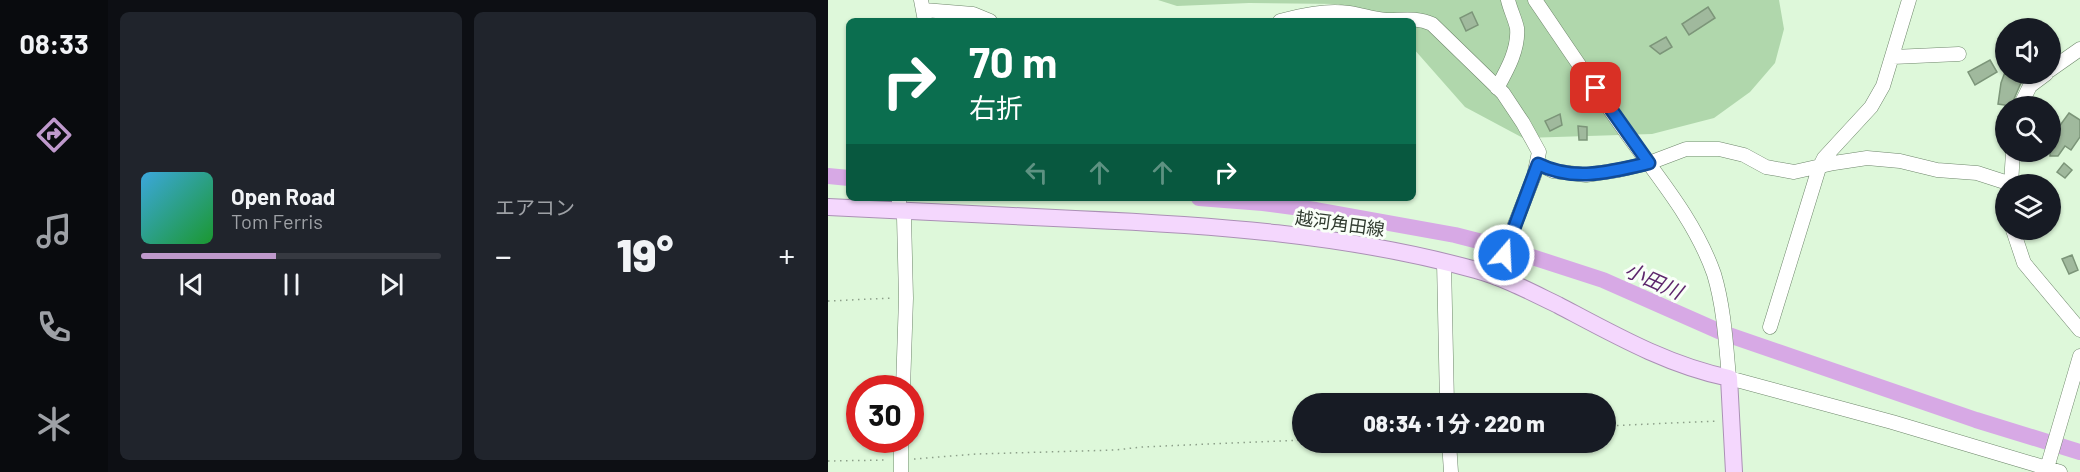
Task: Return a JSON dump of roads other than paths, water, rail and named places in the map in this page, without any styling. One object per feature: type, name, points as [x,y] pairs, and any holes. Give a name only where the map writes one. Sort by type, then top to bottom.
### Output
[{"type":"main road","name":"越河角田線","points":[[828,207],[900,204],[1243,229],[1399,251],[1496,276],[1673,362],[1729,378]]},
{"type":"main road","points":[[1729,378],[1734,472]]},
{"type":"street","points":[[1497,88],[1512,58],[1516,42],[1517,28],[1508,0]]},
{"type":"street","points":[[1534,0],[1620,125],[1686,214],[1714,275],[1720,302],[1729,378],[1892,422],[2053,470],[2080,356]]},
{"type":"street","points":[[1770,327],[1819,168],[1824,158],[1871,107],[1883,86],[1909,0]]},
{"type":"street","points":[[923,10],[973,14],[983,18]]},
{"type":"street","points":[[1292,18],[1317,12],[1350,14],[1367,18]]},
{"type":"street","points":[[1416,19],[1422,19],[1432,24],[1497,88],[1523,123],[1539,152],[1538,164],[1496,276]]},
{"type":"street","points":[[2061,62],[2080,49]]},
{"type":"street","points":[[1893,57],[1959,54]]},
{"type":"street","points":[[1538,164],[1553,171],[1586,175],[1649,163],[1686,149],[1719,149],[1744,155],[1766,167],[1794,172],[1856,160],[1878,159],[1900,161],[1937,170],[1977,174],[1995,179]]},
{"type":"street","points":[[900,204],[904,218],[906,298],[903,375]]},
{"type":"street","points":[[2016,240],[2024,263],[2080,330]]},
{"type":"street","points":[[1444,262],[1447,393]]},
{"type":"street","points":[[1450,453],[1451,472]]},
{"type":"waterway","name":"小田川","points":[[828,176],[846,178]]},
{"type":"waterway","name":"小田川","points":[[1237,201],[1316,210],[1455,235],[1498,246],[1603,280],[1723,333],[1976,420],[2080,452]]}]
